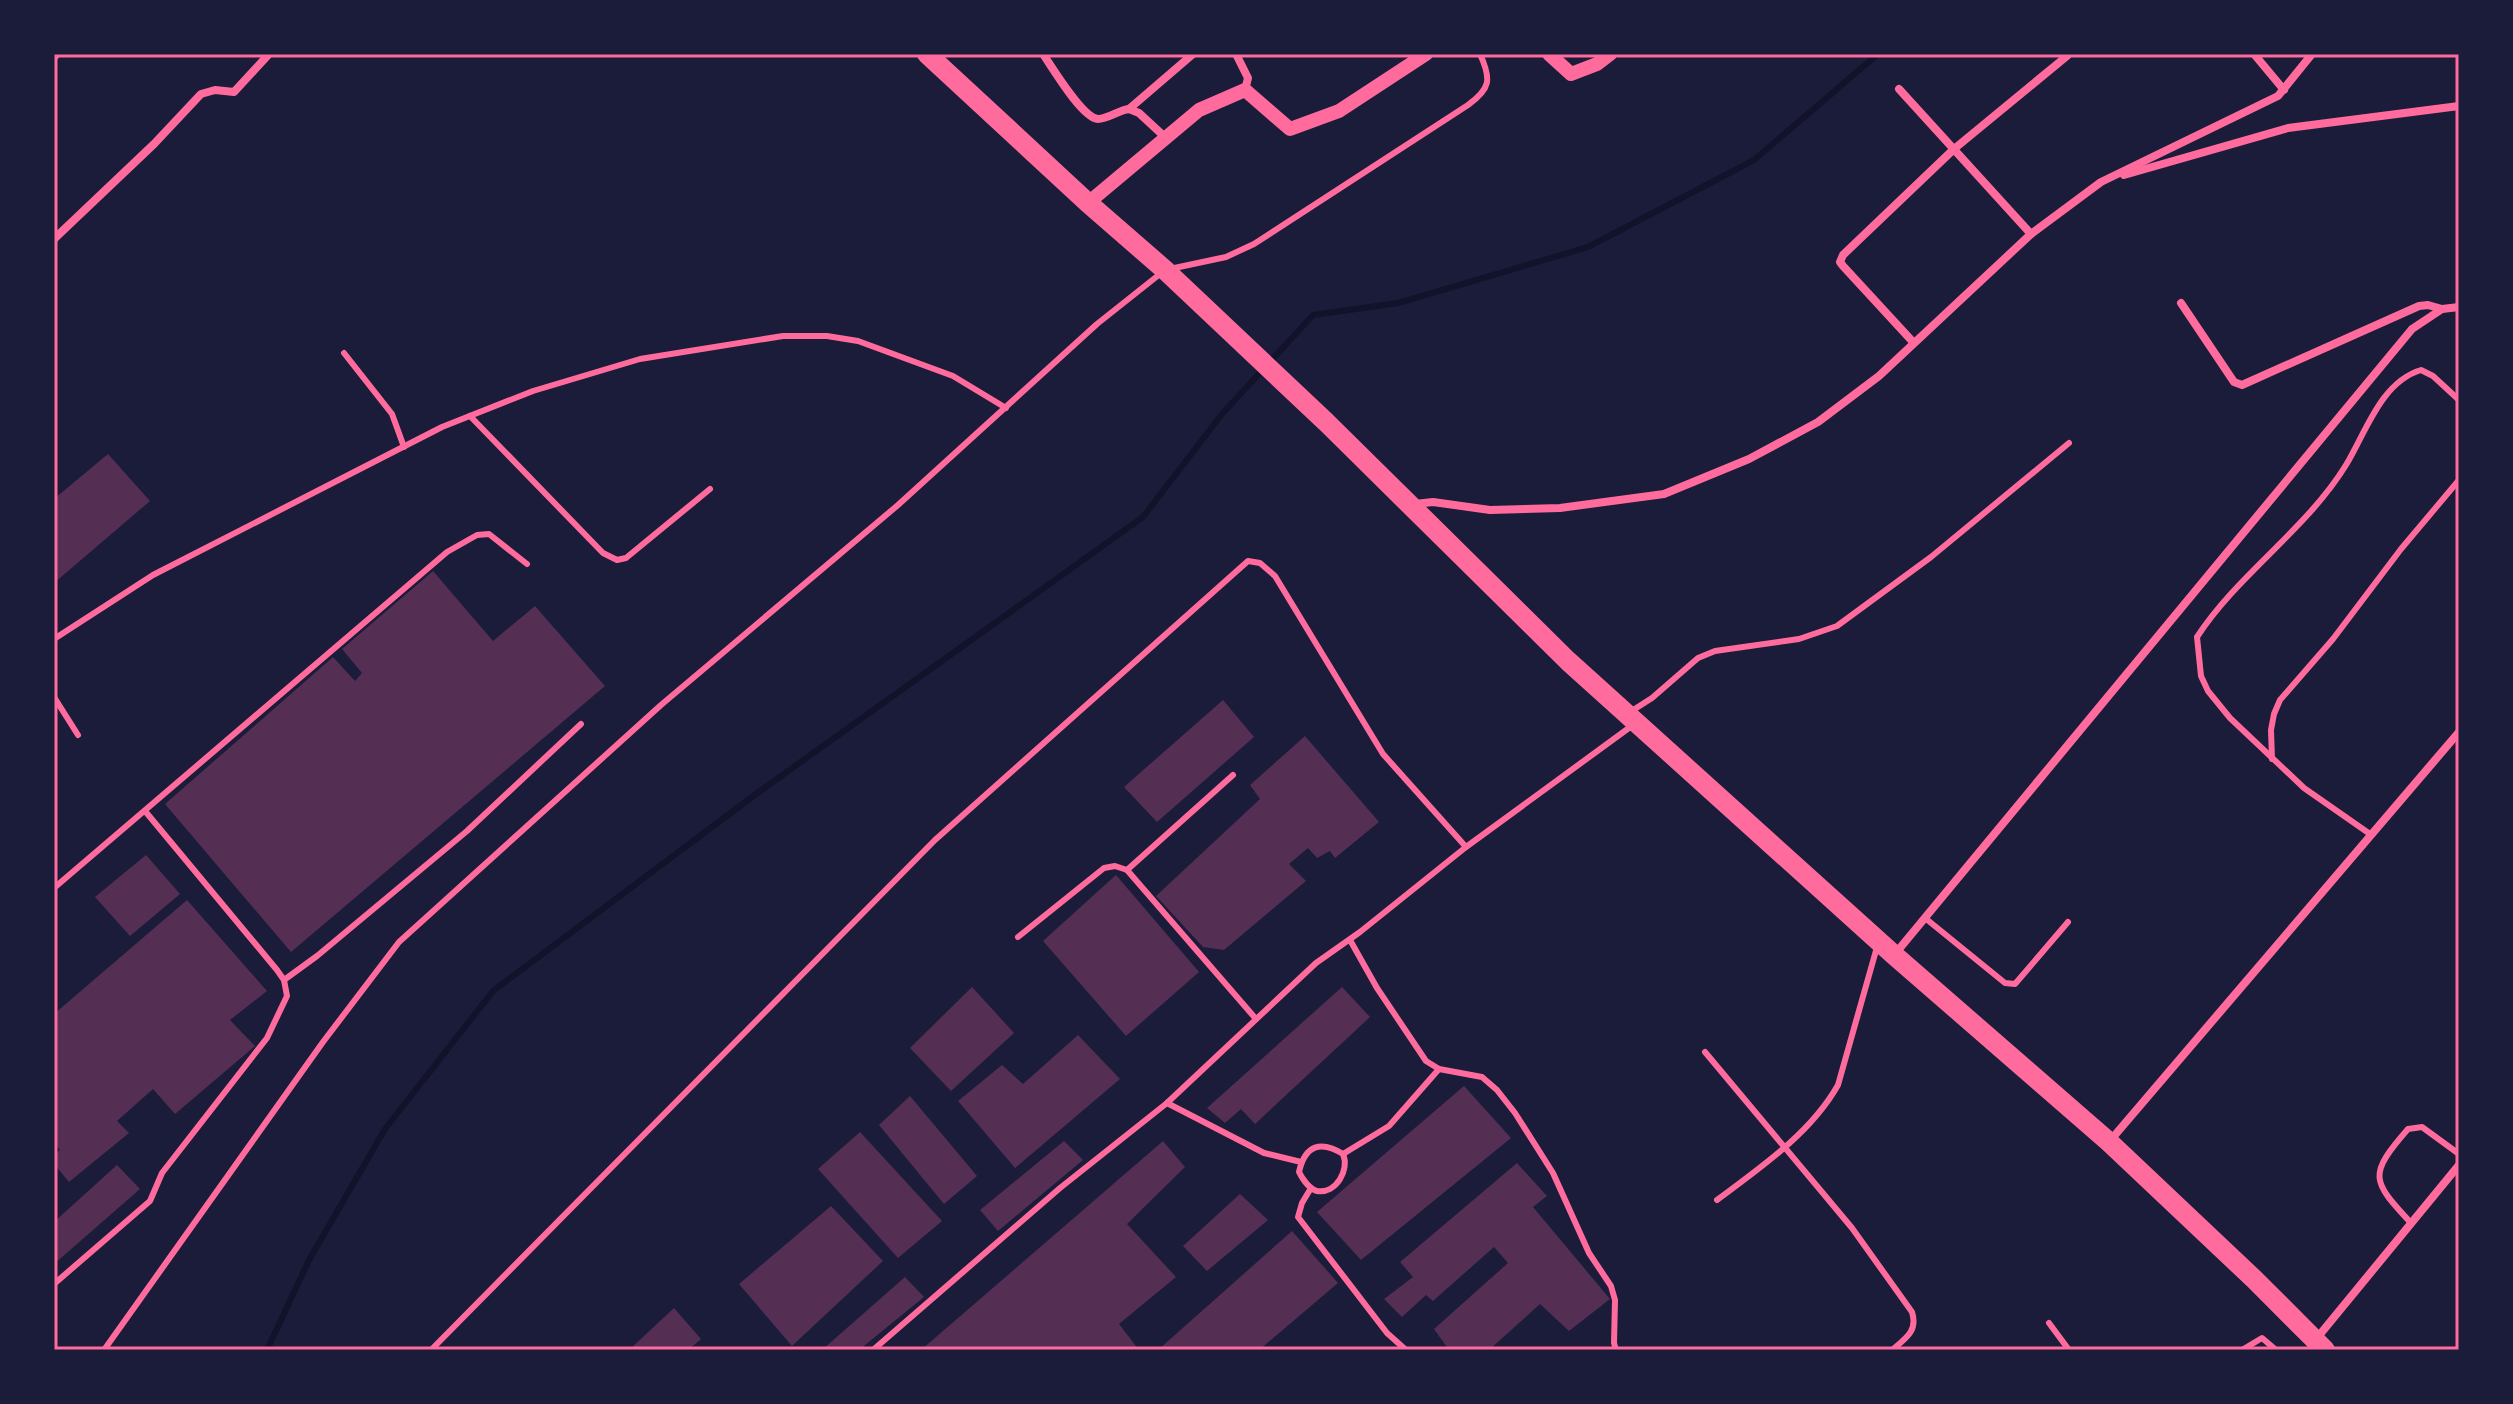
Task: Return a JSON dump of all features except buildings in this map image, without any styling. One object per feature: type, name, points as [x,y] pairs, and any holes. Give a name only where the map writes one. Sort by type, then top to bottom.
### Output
[{"type":"main road","points":[[927,54],[1165,270],[1326,422],[1568,661],[1894,955],[2109,1142],[2320,1344]]},
{"type":"street","points":[[54,239],[154,144],[201,94],[215,90],[234,92],[269,54]]},
{"type":"street","points":[[1043,54],[1075,100],[1094,118],[1100,119],[1129,109],[1193,54]]},
{"type":"street","points":[[1236,54],[1248,78],[1245,90]]},
{"type":"street","points":[[1245,90],[1290,129],[1339,111],[1426,54]]},
{"type":"street","points":[[1549,54],[1571,74],[1597,64],[1610,54]]},
{"type":"street","points":[[2254,54],[2284,90]]},
{"type":"street","points":[[1408,504],[1433,502],[1490,510],[1560,508],[1664,494],[1749,459],[1818,422],[1879,376],[2031,234],[2101,182],[2278,96],[2312,54]]},
{"type":"street","points":[[1913,342],[1840,262],[1843,255],[1954,149],[2067,56]]},
{"type":"street","points":[[1899,89],[2031,234]]},
{"type":"street","points":[[1088,203],[1199,110],[1245,90]]},
{"type":"street","points":[[2101,182],[2288,128],[2459,106]]},
{"type":"street","points":[[1129,109],[1139,113],[1166,138]]},
{"type":"street","points":[[2181,303],[2234,382],[2242,385],[2419,306],[2442,309],[2459,307]]},
{"type":"street","points":[[1894,955],[2412,329],[2442,309]]},
{"type":"street","points":[[2109,1142],[2459,732]]},
{"type":"street","points":[[2320,1344],[2459,1165]]},
{"type":"lane","points":[[54,59],[58,54]]},
{"type":"lane","points":[[104,1350],[323,1042],[399,942],[661,705],[898,505],[1097,324],[1165,270],[1226,257],[1254,244],[1468,105],[1484,93],[1487,83],[1485,64],[1480,54]]},
{"type":"lane","points":[[54,639],[153,575],[404,447],[533,391],[640,359],[783,336],[827,336],[858,341],[953,376],[1006,408]]},
{"type":"lane","points":[[344,353],[392,414],[404,447]]},
{"type":"lane","points":[[2370,834],[2304,788],[2230,718],[2208,691],[2201,676],[2197,637],[2316,504],[2345,467],[2389,391],[2409,374],[2421,370],[2433,376],[2459,400]]},
{"type":"lane","points":[[470,416],[603,553],[617,560],[626,558],[710,489]]},
{"type":"lane","points":[[873,1350],[1060,1188],[1167,1103],[1316,963],[1350,940],[1632,718],[1698,658],[1730,648],[1799,639],[1837,626],[1931,557],[2069,443]]},
{"type":"lane","points":[[2272,759],[2271,730],[2280,700],[2333,639],[2401,549],[2459,480]]},
{"type":"lane","points":[[54,888],[447,552],[477,535],[489,534],[527,564]]},
{"type":"lane","points":[[431,1350],[935,840],[1248,561],[1260,563],[1275,576],[1383,754],[1466,847]]},
{"type":"lane","points":[[54,697],[78,735]]},
{"type":"lane","points":[[284,980],[467,831],[581,724]]},
{"type":"lane","points":[[1127,870],[1233,775]]},
{"type":"lane","points":[[54,1284],[150,1201],[162,1173],[275,1025],[287,996],[284,980],[145,811]]},
{"type":"lane","points":[[1018,937],[1104,868],[1115,866],[1127,870],[1256,1019]]},
{"type":"lane","points":[[1925,918],[2005,983],[2015,984],[2068,922]]},
{"type":"lane","points":[[1350,940],[1419,1053],[1439,1069],[1482,1077],[1515,1113],[1553,1173],[1589,1253],[1611,1286],[1615,1300],[1616,1350]]},
{"type":"lane","points":[[1717,1200],[1784,1147],[1827,1105],[1838,1085],[1879,940]]},
{"type":"lane","points":[[1705,1052],[1852,1228],[1912,1312],[1915,1323],[1911,1333],[1892,1350]]},
{"type":"lane","points":[[1343,1154],[1389,1126],[1439,1069]]},
{"type":"lane","points":[[1167,1103],[1264,1153],[1301,1162]]},
{"type":"lane","points":[[2411,1223],[2383,1192],[2379,1167],[2408,1129],[2422,1127],[2459,1154]]},
{"type":"lane","points":[[1320,1146],[1332,1147],[1343,1154],[1346,1161],[1344,1175],[1326,1190],[1311,1188],[1299,1172],[1301,1162],[1305,1154],[1320,1146]]},
{"type":"lane","points":[[1311,1188],[1298,1217],[1387,1333],[1406,1350]]},
{"type":"lane","points":[[2049,1323],[2069,1350]]},
{"type":"lane","points":[[2242,1350],[2262,1338],[2276,1350]]},
{"type":"waterway","points":[[267,1350],[309,1260],[385,1129],[493,991],[756,794],[1143,517],[1222,414],[1313,315],[1398,303],[1588,247],[1754,160],[1878,54]]}]
